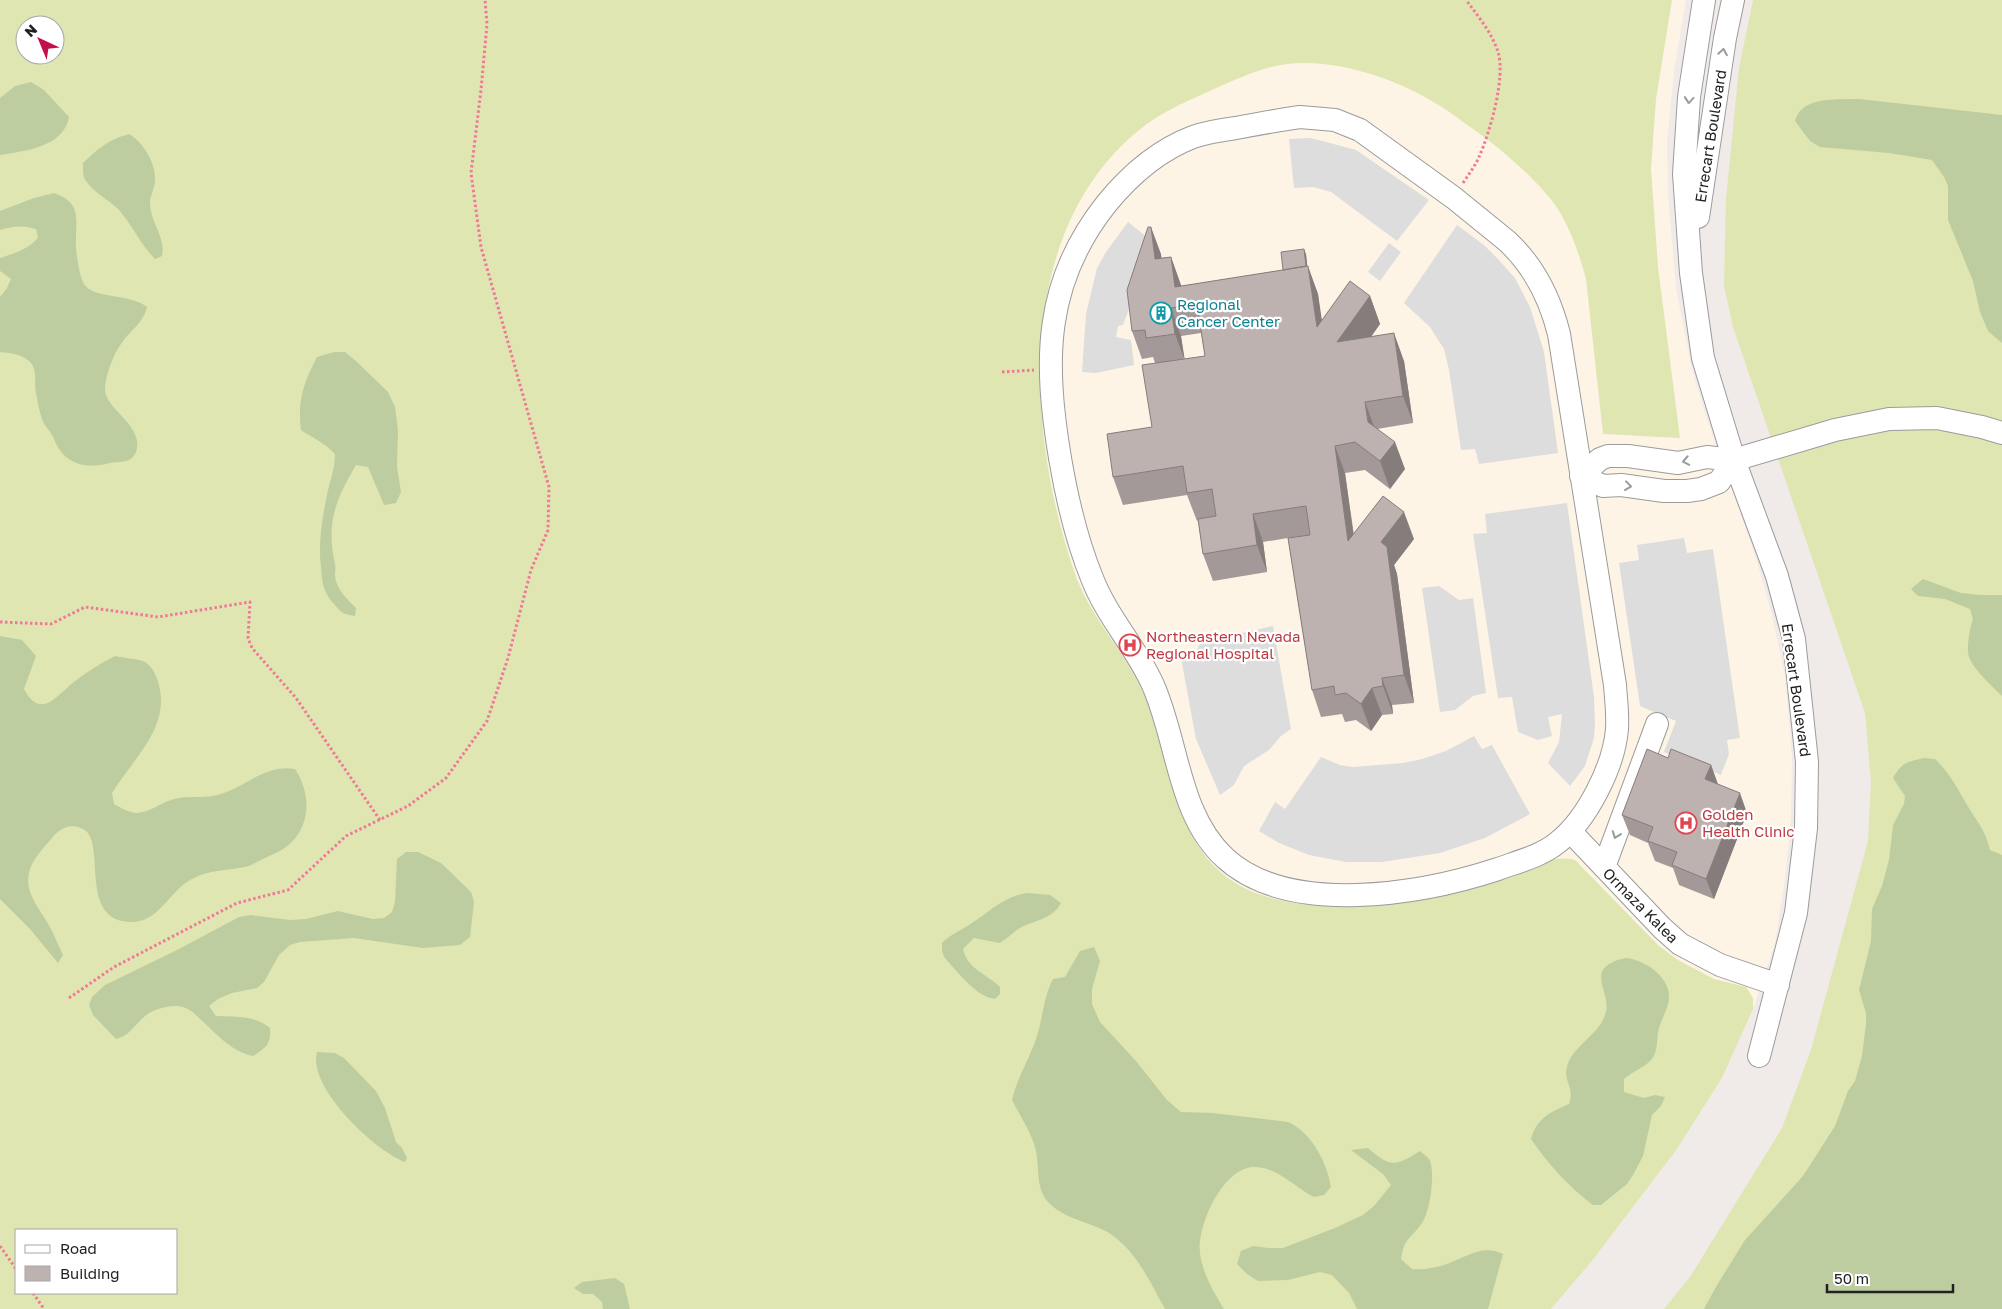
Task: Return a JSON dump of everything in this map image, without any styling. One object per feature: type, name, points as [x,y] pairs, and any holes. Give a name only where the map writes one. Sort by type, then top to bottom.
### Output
[{"type":"street","name":"Errecart Boulevard","points":[[1704,0],[1689,97],[1684,174],[1692,273],[1703,358],[1734,460],[1777,576],[1794,639],[1806,753],[1806,828],[1796,912],[1759,1056]]},
{"type":"street","name":"Errecart Boulevard","points":[[1692,273],[1700,193],[1733,0]]},
{"type":"street","points":[[1300,117],[1334,120],[1348,124],[1373,138],[1454,198],[1520,253],[1531,267],[1547,298],[1559,334],[1615,685],[1617,728],[1615,744],[1601,782],[1583,814],[1570,831],[1548,849],[1517,862],[1460,880],[1396,892],[1356,894],[1295,891],[1261,882],[1225,858],[1208,838],[1194,815],[1188,800],[1168,726],[1146,670],[1108,614],[1091,577],[1072,519],[1052,406],[1049,369],[1052,326],[1056,307],[1070,266],[1090,228],[1114,195],[1140,169],[1162,153],[1195,136],[1300,117]]},
{"type":"street","points":[[1582,476],[1600,459],[1614,455],[1673,462],[1707,457],[1734,460],[1835,430],[1889,419],[1938,418],[2002,433]]},
{"type":"street","points":[[1582,476],[1603,486],[1621,484],[1664,491],[1687,491],[1701,489],[1719,482],[1734,460]]},
{"type":"street","points":[[1604,867],[1657,724]]},
{"type":"street","name":"Ormaza Kalea","points":[[1570,831],[1662,928],[1680,944],[1720,965],[1778,985]]},
{"type":"path","points":[[69,998],[114,968],[237,903],[288,890],[346,836],[408,806],[446,778],[487,721],[508,658],[531,570],[548,530],[549,487],[481,247],[471,173],[482,90],[487,24],[485,0]]},
{"type":"path","points":[[1454,198],[1478,159],[1483,147],[1501,74],[1498,52],[1493,41],[1466,0]]},
{"type":"path","points":[[1002,372],[1049,369]]},
{"type":"path","points":[[0,622],[52,624],[85,607],[158,617],[250,602],[248,638],[252,648],[296,698],[380,820]]},
{"type":"path","points":[[0,1246],[15,1268]]},
{"type":"path","points":[[34,1294],[44,1309]]},
{"type":"shaded area","name":"Northeastern Nevada Regional Hospital","points":[[1061,0],[1686,0],[1674,71],[1667,142],[1668,196],[1676,288],[1692,369],[1706,416],[1756,558],[1772,615],[1785,676],[1792,757],[1791,818],[1785,879],[1775,944],[1753,1009],[1722,1078],[1677,1149],[1592,1261],[1551,1309],[442,604]]},
{"type":"shaded area","points":[[1311,138],[1356,150],[1429,200],[1397,241],[1331,192],[1313,187],[1294,188],[1289,139]]},
{"type":"shaded area","points":[[1128,222],[1152,241],[1146,265],[1123,325],[1118,326],[1116,337],[1131,340],[1134,365],[1096,373],[1082,372],[1086,314],[1097,268]]},
{"type":"shaded area","points":[[1457,225],[1484,245],[1515,278],[1530,307],[1544,352],[1558,453],[1479,464],[1475,449],[1461,450],[1444,349],[1430,327],[1404,303]]},
{"type":"shaded area","points":[[1389,243],[1401,252],[1380,281],[1368,272]]},
{"type":"shaded area","points":[[1567,503],[1594,697],[1595,723],[1594,738],[1585,766],[1570,786],[1548,763],[1559,742],[1562,714],[1548,717],[1552,736],[1538,740],[1518,732],[1512,697],[1498,698],[1473,534],[1487,533],[1485,514]]},
{"type":"shaded area","points":[[1684,538],[1687,553],[1713,549],[1740,738],[1727,740],[1729,754],[1721,775],[1664,752],[1676,721],[1640,706],[1619,563],[1639,560],[1637,545]]},
{"type":"shaded area","points":[[1439,586],[1459,600],[1473,598],[1486,693],[1473,696],[1455,710],[1440,712],[1422,588]]},
{"type":"shaded area","points":[[1273,626],[1291,729],[1281,736],[1269,750],[1244,766],[1234,785],[1220,795],[1196,739],[1181,658],[1194,655],[1201,642]]},
{"type":"shaded area","points":[[1474,736],[1482,749],[1492,745],[1530,814],[1485,838],[1440,853],[1382,862],[1346,862],[1309,855],[1279,843],[1259,831],[1275,802],[1285,809],[1321,757],[1340,765],[1353,767],[1403,763],[1446,751]]},
{"type":"green space","points":[[0,0],[1672,0],[1656,99],[1651,169],[1658,267],[1680,438],[1603,434],[1586,279],[1569,229],[1554,203],[1545,192],[1496,146],[1436,103],[1394,82],[1353,69],[1332,65],[1290,64],[1257,71],[1174,107],[1138,131],[1097,174],[1069,224],[1050,279],[1042,338],[1041,398],[1047,459],[1058,517],[1074,571],[1095,615],[1139,684],[1150,711],[1186,824],[1200,849],[1219,871],[1244,888],[1266,897],[1291,902],[1346,906],[1402,903],[1428,899],[1472,888],[1555,859],[1575,860],[1659,946],[1678,960],[1714,979],[1746,987],[1753,998],[1753,1009],[1722,1078],[1677,1149],[1592,1261],[1551,1309],[0,1309]]},
{"type":"green space","points":[[1753,0],[2002,0],[2002,1309],[1664,1309],[1690,1277],[1782,1128],[1811,1050],[1868,841],[1871,781],[1865,713],[1733,327],[1724,286],[1726,199],[1739,68]]},
{"type":"green space","points":[[31,82],[44,90],[69,117],[66,127],[60,135],[42,146],[0,155],[0,98],[15,86]]},
{"type":"green space","points":[[1846,99],[2002,115],[2002,343],[1988,331],[1980,312],[1973,281],[1948,220],[1948,186],[1932,160],[1889,153],[1820,147],[1810,141],[1795,121],[1803,108],[1809,105],[1816,102]]},
{"type":"green space","points":[[129,134],[139,142],[148,154],[155,173],[155,183],[150,200],[151,210],[163,249],[162,256],[155,259],[118,209],[93,189],[83,175],[83,163],[94,153],[109,142]]},
{"type":"green space","points":[[54,193],[69,201],[75,211],[77,255],[80,275],[84,284],[95,292],[131,300],[147,307],[143,318],[115,354],[105,384],[107,397],[135,434],[136,452],[134,456],[125,461],[89,466],[75,463],[64,455],[42,419],[36,393],[35,372],[32,364],[19,355],[0,352],[0,297],[11,279],[0,271],[0,258],[16,253],[38,238],[36,229],[18,227],[0,230],[0,211],[34,198]]},
{"type":"green space","points":[[334,352],[345,352],[388,392],[395,407],[398,430],[397,467],[401,492],[396,503],[384,505],[368,467],[356,465],[334,513],[332,549],[336,581],[343,594],[356,608],[355,616],[338,609],[325,591],[322,578],[320,558],[321,531],[335,454],[301,430],[300,420],[303,392],[308,375],[317,357]]},
{"type":"green space","points":[[1923,579],[1961,593],[2002,595],[2002,696],[1988,683],[1969,657],[1968,644],[1973,619],[1970,609],[1945,599],[1918,596],[1911,589]]},
{"type":"green space","points":[[0,636],[22,640],[36,656],[24,689],[30,698],[37,703],[49,702],[84,674],[115,656],[143,661],[152,669],[159,685],[161,701],[159,715],[148,742],[112,793],[114,804],[130,812],[141,813],[178,798],[218,795],[276,769],[295,769],[305,791],[306,802],[306,813],[298,834],[280,851],[249,866],[207,873],[194,878],[179,889],[152,916],[134,922],[116,919],[104,910],[99,896],[93,847],[89,835],[81,828],[72,826],[61,830],[35,859],[30,868],[28,881],[35,903],[52,931],[63,955],[58,963],[30,929],[0,899]]},
{"type":"green space","points":[[1924,758],[1935,759],[1945,770],[1981,828],[1990,850],[2002,855],[2002,1309],[1704,1309],[1745,1240],[1803,1176],[1835,1126],[1848,1091],[1855,1081],[1862,1056],[1866,1024],[1866,1013],[1859,990],[1871,941],[1872,909],[1882,886],[1889,860],[1893,825],[1904,804],[1905,796],[1893,778],[1905,764]]},
{"type":"green space","points":[[406,852],[418,852],[441,863],[471,892],[474,902],[470,937],[460,945],[423,948],[354,938],[300,942],[290,945],[279,955],[264,982],[257,988],[232,993],[218,999],[209,1006],[216,1016],[251,1019],[270,1028],[269,1042],[253,1056],[231,1046],[193,1012],[182,1007],[171,1006],[147,1014],[128,1033],[116,1039],[93,1015],[89,1005],[92,997],[105,985],[239,917],[251,915],[290,920],[306,919],[338,911],[373,919],[384,918],[392,912],[395,902],[397,859]]},
{"type":"green space","points":[[1028,893],[1050,895],[1061,903],[1053,913],[1020,928],[1000,943],[974,938],[963,949],[969,962],[1000,987],[1000,994],[995,999],[988,997],[974,989],[944,957],[942,943],[998,905],[1012,897]]},
{"type":"green space","points":[[1094,947],[1100,961],[1092,989],[1092,1004],[1100,1022],[1136,1061],[1167,1100],[1181,1112],[1213,1113],[1288,1122],[1311,1140],[1326,1168],[1331,1187],[1324,1195],[1314,1197],[1277,1173],[1253,1167],[1242,1170],[1231,1177],[1222,1188],[1207,1214],[1200,1242],[1200,1253],[1206,1275],[1224,1309],[1165,1309],[1142,1267],[1119,1240],[1101,1229],[1062,1213],[1048,1202],[1041,1189],[1034,1144],[1012,1100],[1036,1039],[1047,994],[1053,979],[1065,977],[1080,951]]},
{"type":"green space","points":[[1625,958],[1640,962],[1655,971],[1666,983],[1669,999],[1659,1028],[1655,1054],[1647,1063],[1624,1079],[1624,1092],[1644,1098],[1655,1095],[1665,1097],[1661,1106],[1652,1115],[1643,1156],[1627,1184],[1601,1205],[1593,1205],[1559,1175],[1531,1139],[1537,1126],[1545,1117],[1569,1104],[1571,1093],[1566,1077],[1567,1067],[1574,1053],[1597,1029],[1605,1015],[1607,1006],[1601,975],[1604,968]]},
{"type":"green space","points":[[317,1052],[335,1053],[344,1058],[376,1091],[385,1108],[396,1142],[402,1148],[407,1158],[405,1162],[392,1156],[377,1145],[346,1116],[322,1082],[317,1066]]},
{"type":"green space","points":[[1368,1148],[1382,1159],[1393,1163],[1405,1160],[1420,1151],[1429,1159],[1432,1182],[1425,1218],[1406,1242],[1402,1252],[1401,1259],[1412,1269],[1438,1267],[1481,1251],[1488,1250],[1503,1254],[1488,1309],[1357,1309],[1349,1293],[1332,1275],[1320,1272],[1288,1280],[1258,1281],[1237,1264],[1241,1251],[1253,1246],[1283,1248],[1335,1228],[1363,1215],[1374,1206],[1391,1185],[1383,1174],[1351,1150]]},
{"type":"green space","points":[[615,1278],[624,1284],[630,1309],[603,1309],[602,1302],[593,1294],[583,1294],[574,1288],[582,1282]]},
{"type":"building","name":"Northeastern Nevada Regional Hospital","points":[[1148,227],[1151,227],[1155,259],[1171,257],[1175,287],[1308,266],[1317,327],[1350,281],[1370,296],[1337,342],[1394,333],[1403,396],[1365,402],[1368,422],[1395,442],[1380,461],[1355,442],[1335,446],[1348,541],[1383,496],[1404,512],[1381,542],[1387,547],[1404,675],[1382,678],[1383,686],[1372,688],[1361,704],[1346,693],[1335,695],[1334,686],[1312,690],[1288,538],[1310,535],[1306,506],[1253,514],[1257,545],[1203,554],[1198,519],[1216,516],[1212,489],[1187,493],[1183,466],[1113,477],[1107,434],[1152,427],[1142,365],[1205,356],[1197,304],[1171,308],[1175,334],[1146,338],[1145,330],[1132,331],[1127,290]]},
{"type":"building","points":[[1304,249],[1306,266],[1283,270],[1281,252]]},
{"type":"building","name":"Golden Health Clinic","points":[[1647,749],[1668,758],[1671,749],[1711,765],[1705,779],[1740,793],[1706,879],[1672,865],[1677,852],[1648,841],[1653,827],[1622,815]]},
{"type":"place","name":"Regional Cancer Center","points":[[1161,313]]},
{"type":"place","name":"Northeastern Nevada Regional Hospital","points":[[1130,645]]},
{"type":"place","name":"Golden Health Clinic","points":[[1686,823]]}]
